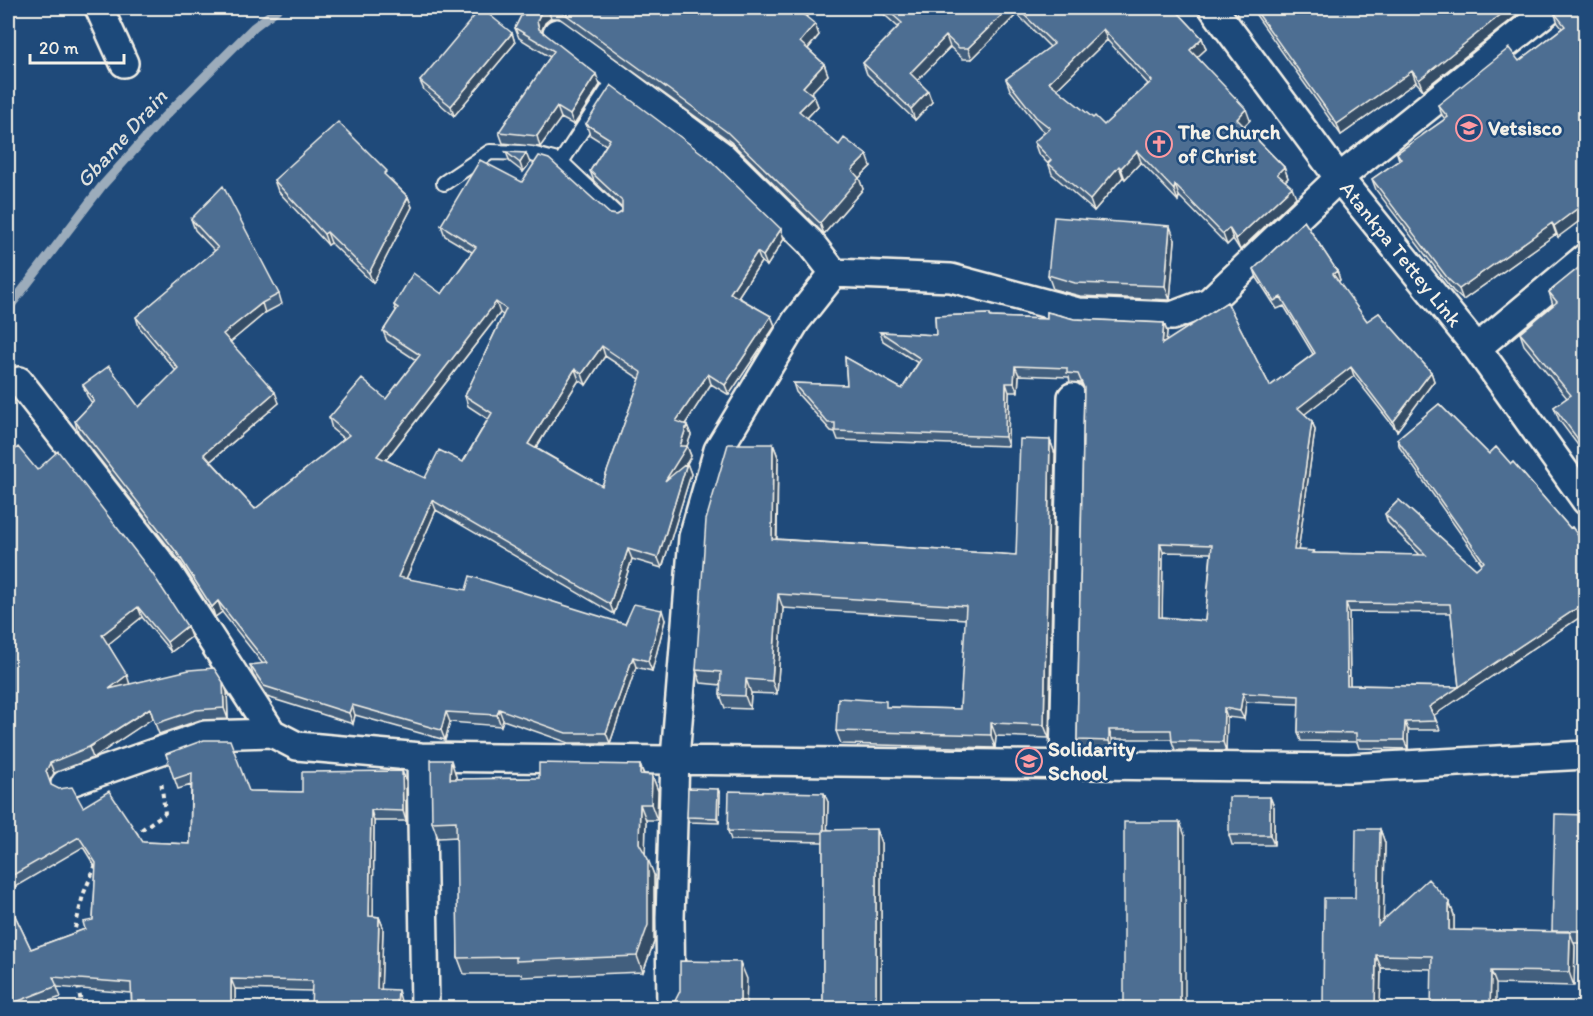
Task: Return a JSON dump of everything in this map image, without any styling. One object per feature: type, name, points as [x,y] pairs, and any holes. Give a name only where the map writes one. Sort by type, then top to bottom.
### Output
[{"type":"street","points":[[99,8],[124,63]]},
{"type":"street","name":"Atankpa Tettey Link","points":[[1214,8],[1339,178],[1477,348],[1586,501]]},
{"type":"street","points":[[557,33],[721,155],[810,243],[834,273],[951,278],[1078,312],[1172,316],[1209,302],[1339,178],[1551,8]]},
{"type":"street","points":[[1477,348],[1586,257]]},
{"type":"street","points":[[671,1008],[670,918],[675,758],[692,550],[718,450],[796,321],[834,273]]},
{"type":"street","points":[[19,381],[169,574],[272,733]]},
{"type":"street","points":[[1064,764],[1072,397]]},
{"type":"street","points":[[65,784],[205,735],[272,733],[297,746],[421,757],[675,758],[1348,768],[1586,755]]},
{"type":"street","points":[[421,757],[425,1008]]},
{"type":"lane","points":[[561,162],[616,76]]},
{"type":"lane","points":[[444,183],[490,152],[528,153],[561,162],[619,217]]},
{"type":"path","points":[[129,838],[165,813],[157,752]]},
{"type":"path","points":[[71,944],[94,864],[103,857]]},
{"type":"path","points":[[76,976],[82,1008]]},
{"type":"building","points":[[481,8],[512,33],[451,106],[420,81]]},
{"type":"building","points":[[525,8],[547,8],[541,12],[537,21],[539,29],[596,74],[570,115],[557,107],[537,136],[499,132],[554,51],[515,28]]},
{"type":"building","points":[[557,8],[800,8],[798,10],[815,24],[800,42],[824,64],[803,87],[814,96],[799,111],[839,145],[844,138],[867,155],[852,170],[859,178],[820,223],[727,132]]},
{"type":"building","points":[[885,8],[1009,8],[968,48],[959,48],[946,36],[910,73],[928,91],[911,109],[863,63],[902,23]]},
{"type":"building","points":[[1017,8],[1174,8],[1202,38],[1190,50],[1246,109],[1237,119],[1284,167],[1277,174],[1292,187],[1236,239],[1229,228],[1223,234],[1175,185],[1174,190],[1137,151],[1121,168],[1119,166],[1090,200],[1048,163],[1051,160],[1034,142],[1050,128],[1036,117],[1006,79],[1054,44]],"holes":[[[1103,29],[1152,81],[1104,125],[1049,82]]]},
{"type":"building","points":[[1254,8],[1509,8],[1419,80],[1412,71],[1337,124]]},
{"type":"building","points":[[1557,8],[1586,8],[1586,202],[1554,226],[1552,223],[1459,289],[1449,280],[1372,179],[1401,159],[1397,153],[1448,117],[1438,105],[1509,48],[1519,61],[1565,26],[1554,12]]},
{"type":"building","points":[[611,85],[707,157],[781,229],[763,256],[757,252],[730,293],[771,316],[725,385],[708,374],[676,421],[687,425],[680,446],[687,446],[665,481],[687,463],[658,558],[628,549],[610,604],[432,500],[398,577],[466,590],[470,576],[625,624],[634,604],[662,610],[648,661],[633,657],[606,733],[566,733],[499,709],[497,715],[446,712],[441,730],[352,705],[349,713],[264,686],[250,665],[267,663],[218,601],[212,607],[178,554],[75,421],[94,401],[83,385],[109,366],[139,407],[178,368],[136,317],[218,248],[191,219],[223,186],[279,294],[262,303],[223,334],[275,392],[204,454],[255,509],[349,435],[329,418],[362,379],[386,399],[420,355],[383,331],[398,308],[394,305],[413,273],[442,294],[476,247],[441,225],[480,160],[522,182],[539,156],[549,159],[610,214],[617,215],[622,212],[622,201],[590,171],[610,139],[586,124]],"holes":[[[496,302],[506,309],[465,396],[492,413],[463,462],[439,450],[425,478],[377,456]],[[602,346],[642,373],[602,486],[528,444],[575,369],[582,374]]]},
{"type":"building","points":[[338,122],[387,171],[384,174],[408,197],[369,273],[327,232],[324,234],[274,180]]},
{"type":"building","points":[[506,152],[526,153],[520,163]]},
{"type":"building","points":[[1054,217],[1170,226],[1165,286],[1075,283],[1048,275]]},
{"type":"building","points":[[1304,221],[1337,271],[1333,274],[1367,321],[1379,313],[1431,372],[1393,422],[1351,367],[1298,408],[1312,421],[1294,550],[1314,551],[1312,553],[1426,555],[1385,514],[1399,500],[1476,569],[1484,562],[1397,439],[1439,404],[1489,454],[1496,447],[1511,464],[1513,462],[1570,528],[1572,527],[1586,547],[1586,602],[1459,687],[1429,707],[1436,721],[1405,722],[1404,740],[1356,740],[1356,733],[1298,732],[1299,696],[1243,693],[1240,711],[1224,708],[1223,742],[1172,741],[1171,730],[1109,730],[1109,741],[1077,740],[1084,388],[1078,374],[1067,373],[1067,368],[1015,366],[1014,383],[1006,383],[1005,437],[835,431],[835,423],[828,423],[793,383],[847,385],[845,357],[902,389],[921,359],[880,332],[936,335],[935,316],[990,314],[990,317],[1047,319],[1047,312],[1074,319],[1164,323],[1162,344],[1227,302],[1270,386],[1315,353],[1281,297],[1274,301],[1254,269]],"holes":[[[1160,543],[1212,545],[1205,621],[1159,617]],[[1346,603],[1450,604],[1459,687],[1347,685]]]},
{"type":"building","points":[[1586,262],[1586,450],[1554,407],[1571,395],[1520,333],[1557,302],[1549,292]]},
{"type":"building","points":[[1020,439],[1050,440],[1044,725],[991,723],[991,735],[836,731],[838,698],[886,701],[886,707],[960,709],[966,606],[778,594],[772,681],[746,679],[745,696],[720,695],[721,672],[696,670],[706,520],[728,444],[773,444],[772,539],[1016,555]]},
{"type":"building","points":[[18,447],[37,470],[58,451],[152,573],[187,626],[167,642],[138,607],[102,635],[127,675],[109,689],[189,670],[214,668],[223,682],[224,708],[196,710],[155,724],[150,708],[89,747],[50,763],[46,771],[51,785],[59,789],[72,787],[83,807],[109,791],[143,842],[190,844],[192,773],[174,779],[166,754],[204,740],[230,740],[249,791],[302,792],[302,772],[402,771],[403,811],[371,810],[369,916],[379,917],[377,989],[398,990],[397,1008],[311,1008],[312,981],[231,979],[231,1008],[132,1008],[131,983],[53,977],[57,986],[11,1004],[8,996],[8,901],[31,949],[85,929],[83,922],[93,920],[96,863],[79,837],[8,878],[8,456]]},
{"type":"building","points":[[1586,697],[1586,717],[1579,700]]},
{"type":"building","points":[[431,760],[451,760],[450,779],[539,778],[539,763],[640,765],[640,774],[652,775],[651,804],[640,804],[639,843],[648,859],[648,925],[637,956],[516,961],[516,957],[458,958],[456,821],[432,822]]},
{"type":"building","points":[[688,788],[718,789],[717,818],[687,817]]},
{"type":"building","points":[[729,791],[824,793],[823,833],[728,831]]},
{"type":"building","points":[[1229,797],[1270,797],[1270,835],[1229,835]]},
{"type":"building","points":[[1555,814],[1586,815],[1586,931],[1552,931]]},
{"type":"building","points":[[1124,822],[1180,822],[1180,1008],[1124,1008]]},
{"type":"building","points":[[876,829],[876,1008],[823,1008],[823,830]]},
{"type":"building","points":[[1356,829],[1380,829],[1378,925],[1428,879],[1449,902],[1449,930],[1570,932],[1569,972],[1491,971],[1490,1008],[1431,1008],[1432,956],[1376,955],[1375,1008],[1323,1008],[1324,898],[1355,898]]},
{"type":"building","points":[[680,961],[740,962],[740,1008],[674,1008],[680,991]]},
{"type":"waterway","name":"Gbame Drain","points":[[8,309],[102,186],[164,117],[254,27],[279,8]]},
{"type":"place","name":"Vetsisco","points":[[1469,128]]},
{"type":"place","name":"The Church of Christ","points":[[1159,144]]},
{"type":"place","name":"Solidarity School","points":[[1029,761]]}]
